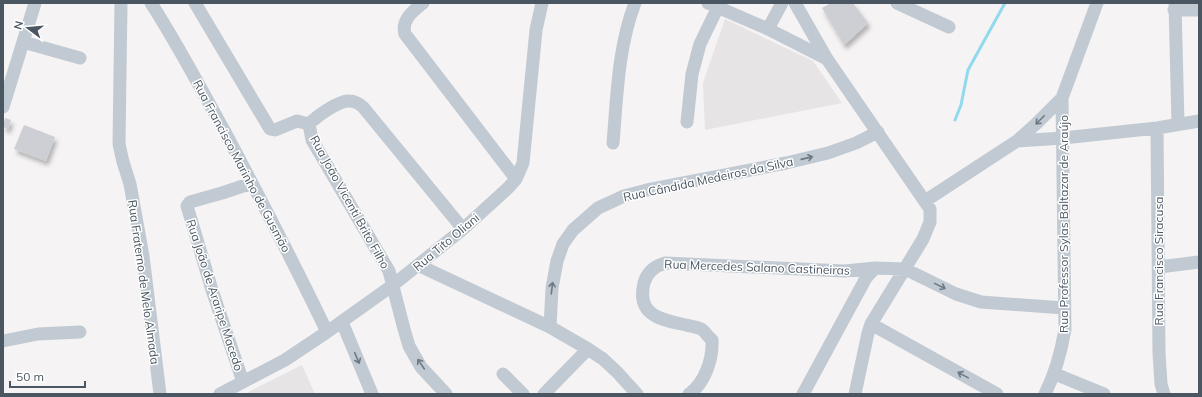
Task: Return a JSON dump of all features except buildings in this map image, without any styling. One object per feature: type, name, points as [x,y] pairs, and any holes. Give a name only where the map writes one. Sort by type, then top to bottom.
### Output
[{"type":"street","points":[[3,107],[35,3]]},
{"type":"street","name":"Rua Fraterno de Melo Almada","points":[[121,3],[120,144],[123,162],[130,184],[143,256],[160,394]]},
{"type":"street","name":"Rua Francisco Marinho de Gusmão","points":[[151,3],[165,24],[252,183],[291,257],[327,332]]},
{"type":"street","points":[[195,3],[270,130],[275,130],[297,121],[308,124]]},
{"type":"street","points":[[423,3],[413,10],[407,19],[405,34],[516,179]]},
{"type":"street","name":"Rua Tito Oliani","points":[[220,394],[285,360],[342,322],[393,285],[463,229],[516,179],[522,163],[536,30],[542,3]]},
{"type":"street","points":[[613,143],[621,62],[630,18],[635,3]]},
{"type":"street","points":[[768,29],[782,3]]},
{"type":"street","points":[[795,3],[827,59],[930,208],[931,214],[929,227],[871,324],[855,394]]},
{"type":"street","points":[[898,3],[949,27]]},
{"type":"street","points":[[925,201],[1017,141],[1062,98],[1097,3]]},
{"type":"street","points":[[686,122],[692,74],[713,5],[768,29],[827,59]]},
{"type":"street","points":[[1178,124],[1175,6],[1199,10]]},
{"type":"street","points":[[23,42],[80,58]]},
{"type":"street","name":"Rua Professor Sylas Baltazar de Araújo","points":[[1045,394],[1055,374],[1062,349],[1065,329],[1062,98]]},
{"type":"street","name":"Rua João Vicenti Brito Filho","points":[[446,394],[422,367],[409,346],[389,271],[312,140],[308,124],[324,112],[342,102],[349,100],[364,107],[463,229]]},
{"type":"street","points":[[1017,141],[1063,138],[1157,128],[1199,121]]},
{"type":"street","name":"Rua Francisco Siracusa","points":[[1157,128],[1160,391]]},
{"type":"street","name":"Rua Cândida Medeiros da Silva","points":[[550,327],[552,288],[557,261],[563,244],[573,230],[598,208],[624,196],[647,190],[786,163],[828,153],[856,143],[878,132]]},
{"type":"street","name":"Rua João de Araripe Macedo","points":[[243,382],[212,290],[187,206],[190,202],[252,183]]},
{"type":"street","points":[[1159,267],[1199,262]]},
{"type":"street","name":"Rua Mercedes Salano Castineiras","points":[[689,394],[700,383],[712,352],[712,340],[700,329],[665,320],[652,314],[645,307],[643,289],[645,278],[658,265],[665,263],[676,263],[845,272],[874,268]]},
{"type":"street","points":[[418,265],[550,327],[588,349],[617,372],[637,394]]},
{"type":"street","points":[[803,394],[866,278],[874,268],[905,269],[956,294],[981,302],[1064,308]]},
{"type":"street","points":[[342,322],[372,394]]},
{"type":"street","points":[[871,324],[997,394]]},
{"type":"street","points":[[3,341],[38,334],[80,332]]},
{"type":"street","points":[[544,394],[588,349]]},
{"type":"street","points":[[504,374],[522,394]]},
{"type":"street","points":[[1055,374],[1104,394]]},
{"type":"shaded area","points":[[725,19],[813,61],[842,103],[705,130],[703,83]]},
{"type":"shaded area","points":[[302,365],[315,394],[244,394]]},
{"type":"waterway","points":[[955,120],[961,105],[968,70],[1005,3]]}]
